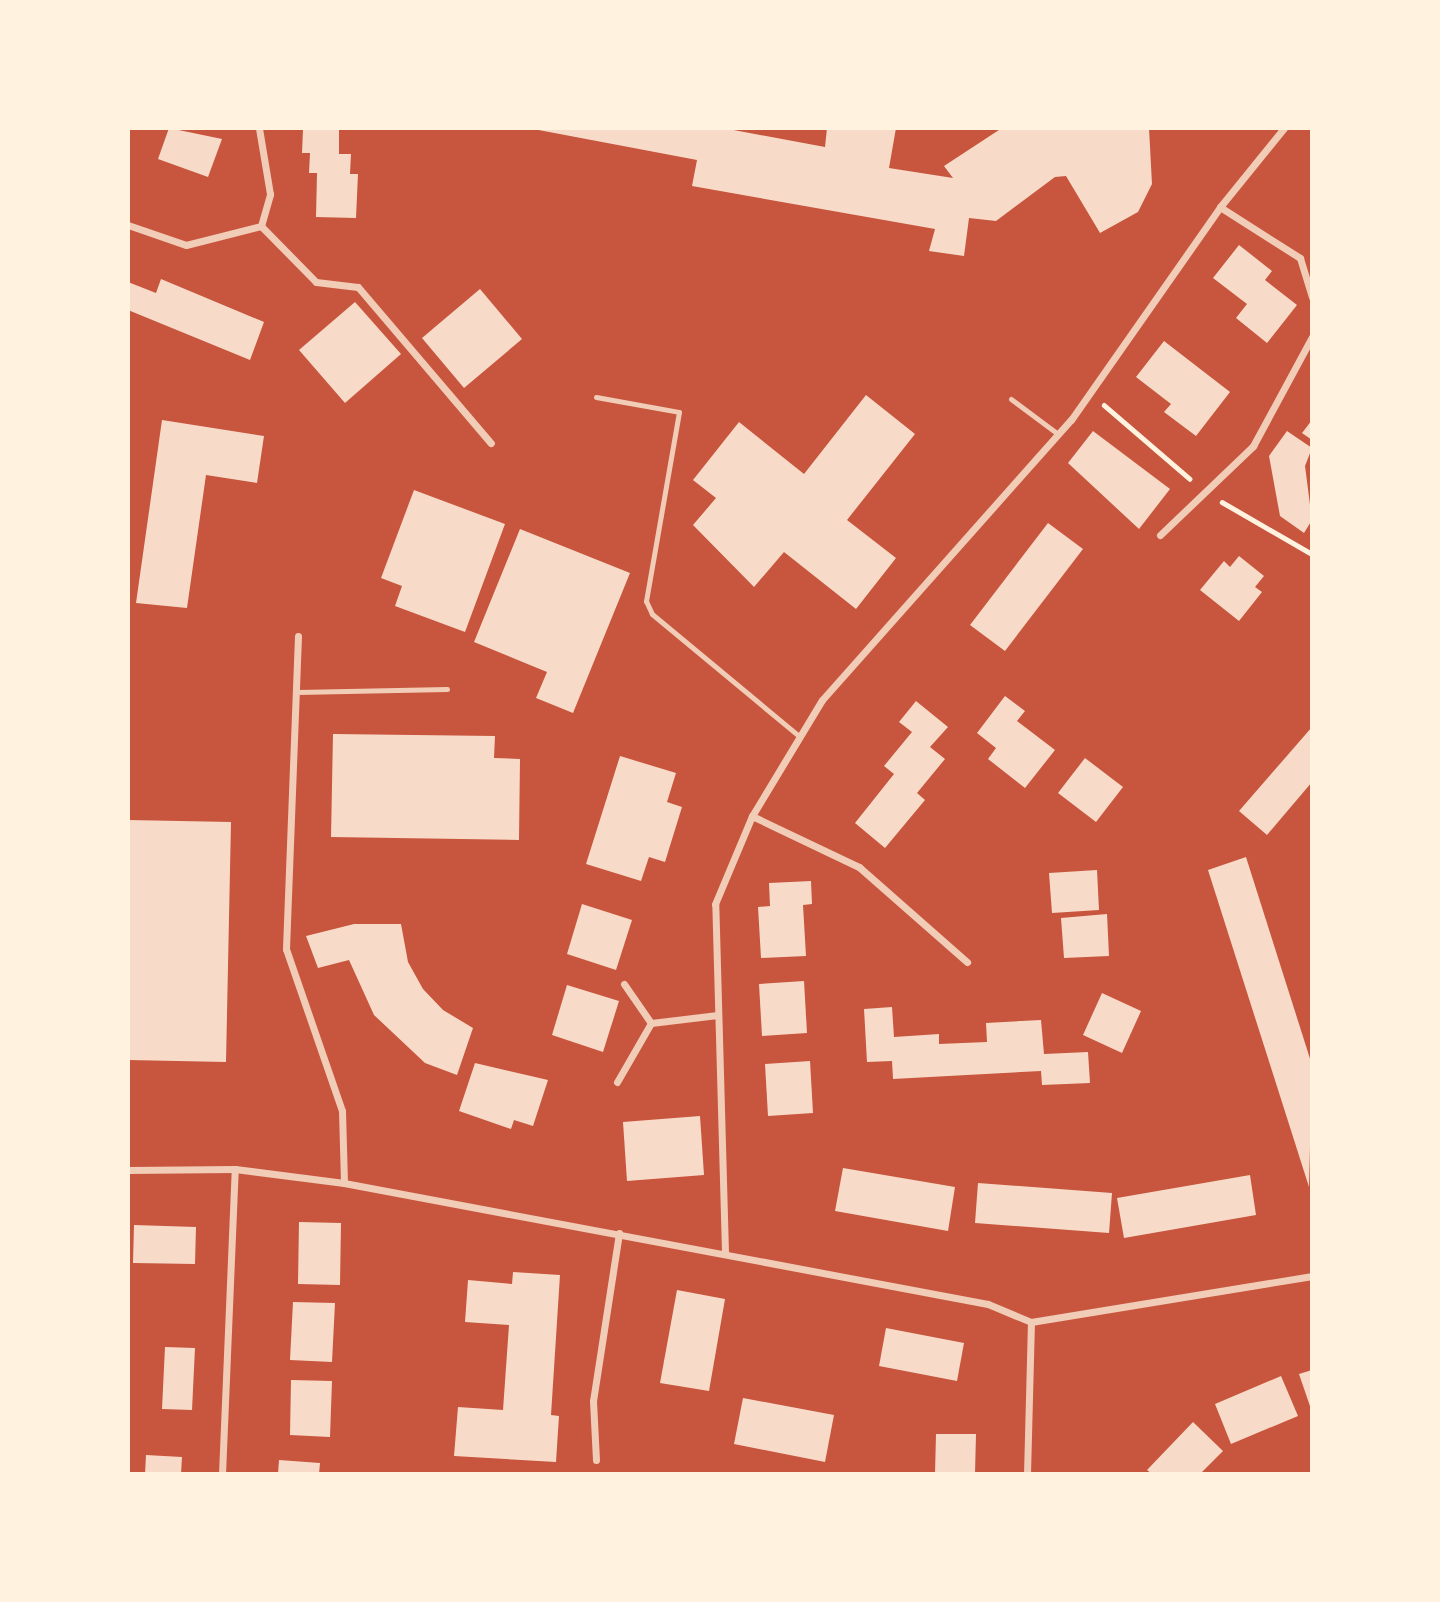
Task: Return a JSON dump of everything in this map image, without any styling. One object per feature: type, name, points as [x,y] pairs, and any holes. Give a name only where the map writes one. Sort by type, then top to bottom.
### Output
[{"type":"street","points":[[259,128],[270,194],[261,226]]},
{"type":"street","points":[[725,1252],[715,904],[752,816],[822,700],[1058,434],[1220,207],[1283,128]]},
{"type":"street","points":[[1220,207],[1300,258],[1310,284],[1312,298]]},
{"type":"street","points":[[128,225],[186,245],[261,226]]},
{"type":"street","points":[[261,226],[316,282],[358,286],[491,443]]},
{"type":"street","points":[[1160,536],[1253,446],[1312,337]]},
{"type":"street","points":[[298,636],[286,950],[342,1111],[344,1183]]},
{"type":"street","points":[[752,816],[859,867],[967,962]]},
{"type":"street","points":[[624,984],[651,1023]]},
{"type":"street","points":[[651,1023],[718,1015]]},
{"type":"street","points":[[617,1082],[651,1023]]},
{"type":"street","points":[[222,1474],[235,1169]]},
{"type":"street","points":[[128,1170],[235,1169],[344,1183],[725,1252],[988,1304],[1031,1322],[1312,1276]]},
{"type":"street","points":[[596,1460],[593,1401],[619,1233]]},
{"type":"street","points":[[1027,1474],[1031,1322]]},
{"type":"lane","points":[[597,397],[679,412],[646,601],[652,614],[800,737]]},
{"type":"lane","points":[[1011,399],[1058,434]]},
{"type":"lane","points":[[297,692],[447,690]]},
{"type":"building","points":[[169,128],[222,139],[208,177],[158,159]]},
{"type":"building","points":[[528,128],[723,128],[825,147],[827,128],[896,128],[889,168],[953,178],[944,166],[1002,128],[1149,128],[1152,184],[1138,212],[1100,233],[1066,176],[1055,177],[996,221],[969,218],[964,256],[929,251],[935,229],[692,186],[697,160]]},
{"type":"building","points":[[303,129],[339,130],[339,154],[351,154],[350,174],[358,174],[356,218],[316,217],[317,173],[309,173],[310,153],[302,153]]},
{"type":"building","points":[[1239,245],[1272,271],[1265,280],[1297,305],[1267,343],[1236,318],[1247,304],[1213,278]]},
{"type":"building","points":[[161,279],[264,322],[250,360],[128,310],[128,282],[156,293]]},
{"type":"building","points":[[480,289],[522,339],[464,388],[422,338]]},
{"type":"building","points":[[355,302],[401,354],[345,403],[299,350]]},
{"type":"building","points":[[1164,341],[1230,392],[1196,436],[1164,412],[1171,404],[1136,377]]},
{"type":"building","points":[[866,395],[915,434],[847,520],[896,558],[856,609],[784,552],[754,587],[693,525],[716,498],[693,480],[739,422],[804,474]]},
{"type":"building","points":[[162,420],[264,436],[257,483],[206,475],[187,608],[136,603]]},
{"type":"building","points":[[1312,420],[1312,440],[1302,433]]},
{"type":"building","points":[[1093,431],[1170,489],[1139,529],[1068,463]]},
{"type":"building","points":[[1287,431],[1312,448],[1305,466],[1312,520],[1304,533],[1280,516],[1269,456]]},
{"type":"building","points":[[414,490],[505,524],[465,632],[395,606],[402,586],[381,578]]},
{"type":"building","points":[[1048,523],[1083,549],[1005,651],[970,625]]},
{"type":"building","points":[[520,529],[630,573],[573,713],[536,698],[547,672],[474,642]]},
{"type":"building","points":[[1239,556],[1264,576],[1255,587],[1262,592],[1239,621],[1200,590],[1224,561],[1230,567]]},
{"type":"building","points":[[1005,696],[1025,711],[1017,721],[1055,750],[1025,788],[988,759],[996,748],[977,733]]},
{"type":"building","points":[[916,701],[948,727],[930,747],[945,759],[917,793],[925,800],[885,848],[855,823],[894,774],[884,766],[912,732],[899,722]]},
{"type":"building","points":[[1312,727],[1312,782],[1267,835],[1239,811]]},
{"type":"building","points":[[333,734],[495,736],[494,758],[520,759],[519,840],[331,837]]},
{"type":"building","points":[[620,756],[676,773],[667,802],[682,807],[665,862],[649,857],[641,881],[586,864]]},
{"type":"building","points":[[1085,758],[1123,787],[1096,822],[1058,793]]},
{"type":"building","points":[[128,820],[231,822],[226,1062],[128,1060]]},
{"type":"building","points":[[1246,857],[1312,1065],[1309,1187],[1208,870]]},
{"type":"building","points":[[1097,870],[1099,910],[1052,913],[1049,873]]},
{"type":"building","points":[[811,881],[812,904],[803,905],[806,956],[761,958],[758,907],[770,906],[769,883]]},
{"type":"building","points":[[582,904],[632,920],[616,970],[567,954]]},
{"type":"building","points":[[1107,914],[1109,956],[1064,958],[1061,918]]},
{"type":"building","points":[[354,924],[401,924],[408,962],[423,989],[443,1010],[473,1028],[457,1075],[425,1063],[374,1015],[349,960],[318,968],[306,936]]},
{"type":"building","points":[[804,981],[807,1033],[762,1036],[759,984]]},
{"type":"building","points":[[567,985],[619,1001],[603,1052],[552,1035]]},
{"type":"building","points":[[1102,993],[1141,1011],[1122,1053],[1083,1035]]},
{"type":"building","points":[[892,1007],[894,1037],[939,1034],[939,1044],[987,1042],[986,1023],[1041,1020],[1044,1054],[1088,1052],[1090,1083],[1042,1085],[1041,1071],[893,1079],[892,1061],[867,1062],[864,1009]]},
{"type":"building","points":[[810,1061],[813,1113],[768,1116],[765,1064]]},
{"type":"building","points":[[475,1063],[548,1080],[533,1126],[514,1120],[511,1129],[459,1111]]},
{"type":"building","points":[[700,1116],[704,1175],[627,1181],[623,1122]]},
{"type":"building","points":[[843,1168],[955,1187],[948,1231],[835,1211]]},
{"type":"building","points":[[1250,1175],[1256,1215],[1124,1238],[1117,1198]]},
{"type":"building","points":[[978,1183],[1112,1193],[1109,1233],[975,1223]]},
{"type":"building","points":[[299,1222],[341,1223],[340,1285],[298,1284]]},
{"type":"building","points":[[134,1225],[196,1227],[195,1264],[133,1263]]},
{"type":"building","points":[[513,1272],[560,1275],[551,1415],[559,1416],[556,1462],[454,1456],[458,1407],[503,1410],[509,1325],[465,1322],[468,1280],[512,1284]]},
{"type":"building","points":[[677,1290],[725,1299],[709,1391],[660,1383]]},
{"type":"building","points":[[293,1302],[335,1303],[332,1362],[290,1360]]},
{"type":"building","points":[[886,1328],[964,1343],[957,1381],[879,1366]]},
{"type":"building","points":[[165,1347],[195,1348],[192,1410],[162,1409]]},
{"type":"building","points":[[1312,1370],[1312,1412],[1299,1374]]},
{"type":"building","points":[[1281,1376],[1298,1416],[1231,1444],[1215,1404]]},
{"type":"building","points":[[291,1380],[332,1381],[330,1437],[290,1435]]},
{"type":"building","points":[[743,1398],[834,1415],[825,1462],[734,1444]]},
{"type":"building","points":[[1193,1422],[1223,1451],[1200,1474],[1152,1474],[1147,1470]]},
{"type":"building","points":[[936,1434],[976,1434],[975,1474],[935,1474]]},
{"type":"building","points":[[146,1455],[182,1457],[181,1474],[145,1474]]},
{"type":"building","points":[[279,1460],[320,1463],[319,1474],[278,1474]]}]
